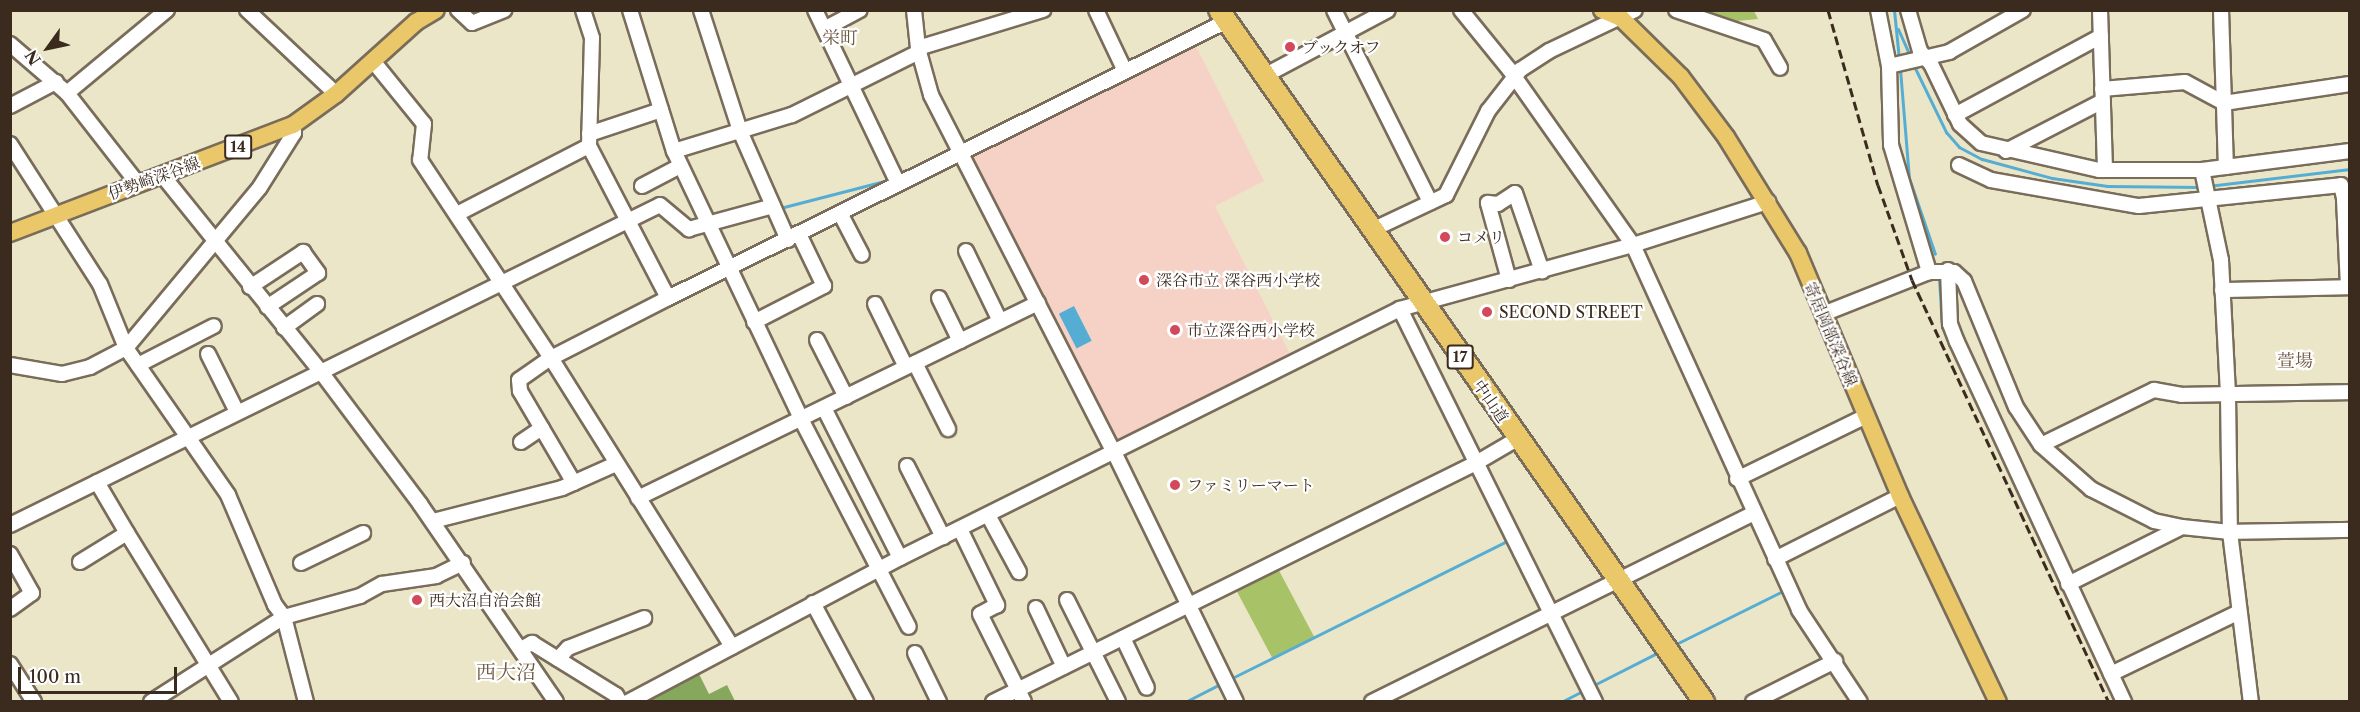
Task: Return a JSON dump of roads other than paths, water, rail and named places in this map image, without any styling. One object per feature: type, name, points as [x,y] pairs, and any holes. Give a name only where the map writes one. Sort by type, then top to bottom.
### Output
[{"type":"highway","name":"中山道","points":[[1223,16],[1517,439],[1704,702]]},
{"type":"main road","name":"伊勢崎深谷線","points":[[10,233],[293,125],[336,94],[373,61],[417,16],[436,10]]},
{"type":"main road","name":"寄居岡部深谷線","points":[[1602,10],[1628,14],[1681,77],[1726,137],[1798,253],[1900,496],[1998,702]]},
{"type":"street","points":[[67,93],[167,10]]},
{"type":"street","points":[[247,10],[336,94]]},
{"type":"street","points":[[458,10],[472,22],[505,10]]},
{"type":"street","points":[[583,10],[592,38],[589,140],[668,298]]},
{"type":"street","points":[[630,10],[674,151],[707,225],[801,419],[909,627]]},
{"type":"street","points":[[701,10],[740,131],[773,206],[824,286],[754,322]]},
{"type":"street","points":[[815,10],[826,28],[898,183]]},
{"type":"street","points":[[826,28],[860,10]]},
{"type":"street","points":[[914,10],[918,50],[931,95],[1114,453],[1236,702]]},
{"type":"street","points":[[674,151],[792,115],[918,50],[1043,10]]},
{"type":"street","points":[[1096,10],[1125,71]]},
{"type":"street","points":[[1334,10],[1430,202]]},
{"type":"street","points":[[1264,76],[1388,10]]},
{"type":"street","points":[[1461,10],[1514,77],[1634,245],[1737,479],[1798,610],[1835,661],[1860,702]]},
{"type":"street","points":[[1676,10],[1764,40],[1780,68]]},
{"type":"street","points":[[1878,10],[1906,63],[1981,143],[2006,151],[2105,170],[2203,172],[2349,151]]},
{"type":"street","points":[[1908,10],[1906,63],[1891,145],[1929,272]]},
{"type":"street","points":[[1906,63],[1949,52],[2023,10]]},
{"type":"street","points":[[2100,10],[2105,170]]},
{"type":"street","points":[[2221,10],[2226,167]]},
{"type":"street","points":[[1372,230],[1446,195],[1483,120],[1514,77],[1548,51],[1628,14]]},
{"type":"street","points":[[574,483],[520,391],[519,380],[551,358],[1125,71],[1223,16]]},
{"type":"street","points":[[1955,115],[2101,36]]},
{"type":"street","points":[[10,44],[67,93],[138,184]]},
{"type":"street","points":[[373,61],[424,124],[420,160],[457,214],[501,286],[551,358],[732,647]]},
{"type":"street","points":[[10,106],[56,82]]},
{"type":"street","points":[[2006,151],[2102,95],[2185,82],[2224,103],[2349,84]]},
{"type":"street","points":[[457,214],[589,140],[661,110]]},
{"type":"street","points":[[10,365],[62,374],[90,367],[126,348],[260,187],[294,133],[293,125]]},
{"type":"street","points":[[10,144],[100,284],[126,348],[228,495],[275,605],[284,617],[306,702]]},
{"type":"street","points":[[1959,165],[1991,180],[2139,206],[2341,184],[2347,198],[2349,287],[2222,291]]},
{"type":"street","points":[[642,186],[681,166]]},
{"type":"street","points":[[2203,172],[2220,260],[2228,395],[2230,531],[2251,702]]},
{"type":"street","points":[[163,176],[213,243],[321,372],[433,521],[556,702]]},
{"type":"street","points":[[1509,280],[1488,203],[1498,204],[1515,192],[1542,271]]},
{"type":"street","points":[[628,702],[900,558],[1400,309],[1634,245],[1768,202]]},
{"type":"street","points":[[10,525],[187,436],[501,286],[660,205],[689,229],[773,206]]},
{"type":"street","points":[[840,213],[862,255]]},
{"type":"street","points":[[966,251],[1000,321]]},
{"type":"street","points":[[250,287],[303,252],[318,273],[267,307]]},
{"type":"street","points":[[1948,270],[1950,324],[2124,702]]},
{"type":"street","points":[[1823,314],[1929,272],[1948,270],[1964,282],[2016,407],[2041,445],[2091,489],[2119,506],[2154,521],[2182,527],[2230,531],[2349,530]]},
{"type":"street","points":[[939,298],[960,341]]},
{"type":"street","points":[[875,303],[948,429]]},
{"type":"street","points":[[638,498],[1038,303]]},
{"type":"street","points":[[284,328],[317,304]]},
{"type":"street","points":[[1400,309],[1594,702]]},
{"type":"street","points":[[138,365],[214,326]]},
{"type":"street","points":[[818,340],[846,397]]},
{"type":"street","points":[[208,354],[237,412]]},
{"type":"street","points":[[2041,445],[2154,390],[2182,395],[2349,392]]},
{"type":"street","points":[[824,408],[900,558]]},
{"type":"street","points":[[1737,479],[1866,416]]},
{"type":"street","points":[[521,442],[542,428]]},
{"type":"street","points":[[993,702],[1021,695],[1064,667],[1476,463],[1517,439]]},
{"type":"street","points":[[433,521],[574,483],[616,464]]},
{"type":"street","points":[[908,466],[943,537]]},
{"type":"street","points":[[97,482],[209,665],[227,700]]},
{"type":"street","points":[[1776,559],[1900,496]]},
{"type":"street","points":[[1372,702],[1753,514]]},
{"type":"street","points":[[988,515],[1019,572]]},
{"type":"street","points":[[2068,584],[2182,527]]},
{"type":"street","points":[[960,529],[997,604],[980,614],[1021,695]]},
{"type":"street","points":[[80,562],[127,532]]},
{"type":"street","points":[[301,563],[363,533]]},
{"type":"street","points":[[10,554],[33,593],[10,609]]},
{"type":"street","points":[[151,702],[284,617],[360,596],[382,584],[436,576],[463,563]]},
{"type":"street","points":[[1067,600],[1118,702]]},
{"type":"street","points":[[813,603],[866,702]]},
{"type":"street","points":[[1036,608],[1064,667]]},
{"type":"street","points":[[2111,674],[2239,612]]},
{"type":"street","points":[[558,659],[568,648],[644,618]]},
{"type":"street","points":[[1123,638],[1147,688]]},
{"type":"street","points":[[521,649],[532,643],[616,695],[620,702]]},
{"type":"street","points":[[915,653],[939,702]]},
{"type":"street","points":[[1753,702],[1835,661]]},
{"type":"street","points":[[10,663],[34,702]]},
{"type":"water","points":[[1074,306],[1092,341],[1077,348],[1059,314]]},
{"type":"waterway","points":[[1894,10],[1899,59]]},
{"type":"waterway","points":[[1898,29],[1911,58]]},
{"type":"waterway","points":[[1913,64],[1946,132],[1959,147],[1982,159],[2052,178],[2107,186],[2201,187]]},
{"type":"waterway","points":[[1900,69],[1909,178],[1935,254]]},
{"type":"waterway","points":[[2208,186],[2350,169]]},
{"type":"waterway","points":[[780,208],[892,179]]},
{"type":"waterway","points":[[746,220],[771,213]]},
{"type":"waterway","points":[[1939,278],[1942,327],[1952,347]]},
{"type":"waterway","points":[[1230,679],[1509,540]]},
{"type":"waterway","points":[[1672,646],[1785,590]]},
{"type":"waterway","points":[[1592,686],[1661,651]]},
{"type":"waterway","points":[[1185,702],[1222,683]]},
{"type":"waterway","points":[[1561,702],[1586,689]]},
{"type":"railway","points":[[1828,10],[1878,185],[1912,280],[2109,702]]},
{"type":"place","name":"ブックオフ","points":[[1290,47]]},
{"type":"place","name":"コメリ","points":[[1445,237]]},
{"type":"place","name":"深谷市立 深谷西小学校","points":[[1144,280]]},
{"type":"place","name":"SECOND STREET","points":[[1487,312]]},
{"type":"place","name":"市立深谷西小学校","points":[[1175,330]]},
{"type":"place","name":"ファミリーマート","points":[[1175,485]]},
{"type":"place","name":"西大沼自治会館","points":[[417,600]]},
{"type":"district","name":"栄町","points":[[840,38]]},
{"type":"district","name":"萱場","points":[[2295,361]]},
{"type":"district","name":"西大沼","points":[[506,672]]}]
